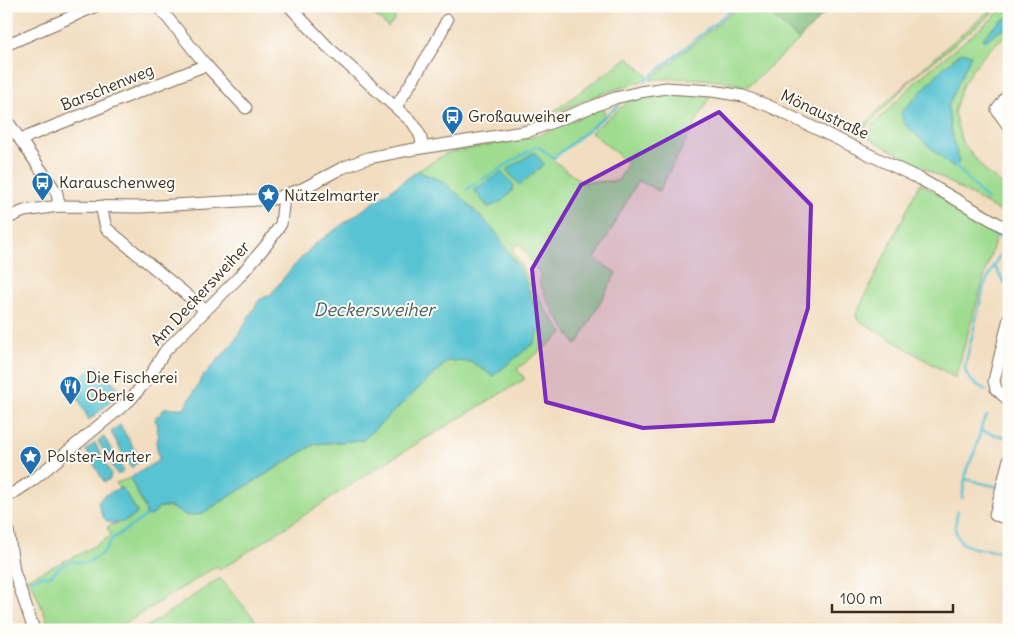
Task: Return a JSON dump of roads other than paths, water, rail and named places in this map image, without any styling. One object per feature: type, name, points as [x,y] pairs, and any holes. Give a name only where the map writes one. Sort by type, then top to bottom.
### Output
[{"type":"street","points":[[6,45],[96,6]]},
{"type":"street","points":[[158,6],[206,65],[246,108]]},
{"type":"street","points":[[289,6],[328,46],[396,107],[416,128],[423,147]]},
{"type":"street","points":[[396,107],[435,44],[447,20]]},
{"type":"street","name":"Barschenweg","points":[[21,141],[29,136],[206,65]]},
{"type":"street","name":"Mönaustraße","points":[[6,219],[24,212],[59,206],[140,207],[273,199],[302,189],[355,163],[380,155],[529,131],[615,98],[666,88],[743,96],[769,106],[922,180],[1009,230]]},
{"type":"street","points":[[1009,93],[998,110],[1009,127]]},
{"type":"street","points":[[6,119],[57,193],[59,206]]},
{"type":"street","name":"Am Deckersweiher","points":[[6,498],[33,480],[130,400],[148,379],[165,351],[239,277],[268,244],[281,224],[284,196]]},
{"type":"street","points":[[101,206],[106,228],[205,310]]},
{"type":"street","points":[[1009,318],[994,381],[996,389],[1009,401]]},
{"type":"street","points":[[1009,458],[995,515],[1009,519]]},
{"type":"street","points":[[6,516],[14,571],[34,630]]},
{"type":"water","points":[[1009,17],[1009,28],[999,31],[985,41],[983,38],[999,22]]},
{"type":"water","points":[[962,52],[971,55],[948,106],[951,131],[959,162],[952,167],[904,124],[901,113],[942,69]]},
{"type":"water","points":[[534,152],[544,164],[520,185],[506,170]]},
{"type":"water","name":"Deckersweiher","points":[[419,170],[442,181],[494,230],[522,273],[542,325],[534,343],[493,376],[472,362],[448,361],[363,440],[315,444],[201,514],[188,516],[170,507],[159,507],[153,515],[146,516],[146,510],[130,478],[159,460],[156,442],[159,435],[156,430],[158,425],[155,420],[157,415],[160,416],[164,408],[184,408],[204,375],[234,342],[259,300],[271,294],[290,270],[315,244]]},
{"type":"water","points":[[501,172],[514,185],[513,189],[504,199],[488,207],[474,190]]},
{"type":"water","points":[[97,365],[122,392],[89,420],[71,385]]},
{"type":"water","points":[[120,425],[141,460],[131,468],[111,432]]},
{"type":"water","points":[[104,437],[123,470],[121,474],[117,474],[98,441]]},
{"type":"water","points":[[95,443],[111,474],[110,479],[104,482],[86,450]]},
{"type":"water","points":[[119,488],[123,489],[137,514],[123,522],[110,523],[101,513],[98,503],[102,497]]},
{"type":"waterway","points":[[645,81],[736,6]]},
{"type":"waterway","points":[[467,189],[537,146],[554,158],[619,105]]},
{"type":"waterway","points":[[955,165],[987,200]]},
{"type":"waterway","points":[[982,227],[1008,243]]},
{"type":"waterway","points":[[986,390],[969,378],[965,371],[965,366],[984,286],[999,256]]},
{"type":"waterway","points":[[993,266],[998,271],[1003,282],[1009,287]]},
{"type":"waterway","points":[[962,498],[967,468],[974,454],[983,422],[987,416]]},
{"type":"waterway","points":[[981,431],[1009,438]]},
{"type":"waterway","points":[[965,479],[998,487]]},
{"type":"waterway","points":[[958,511],[956,525],[957,535],[961,542],[968,546],[1009,553]]},
{"type":"waterway","points":[[31,580],[41,576],[50,576],[60,567],[72,561],[86,563],[90,561],[105,551],[112,539],[146,516]]},
{"type":"place","name":"Großauweiher","points":[[452,135]]},
{"type":"place","name":"Karauschenweg","points":[[43,201]]},
{"type":"place","name":"Nützelmarter","points":[[268,214]]},
{"type":"place","name":"Die Fischerei Oberle","points":[[70,405]]},
{"type":"place","name":"Polster-Marter","points":[[31,475]]}]
